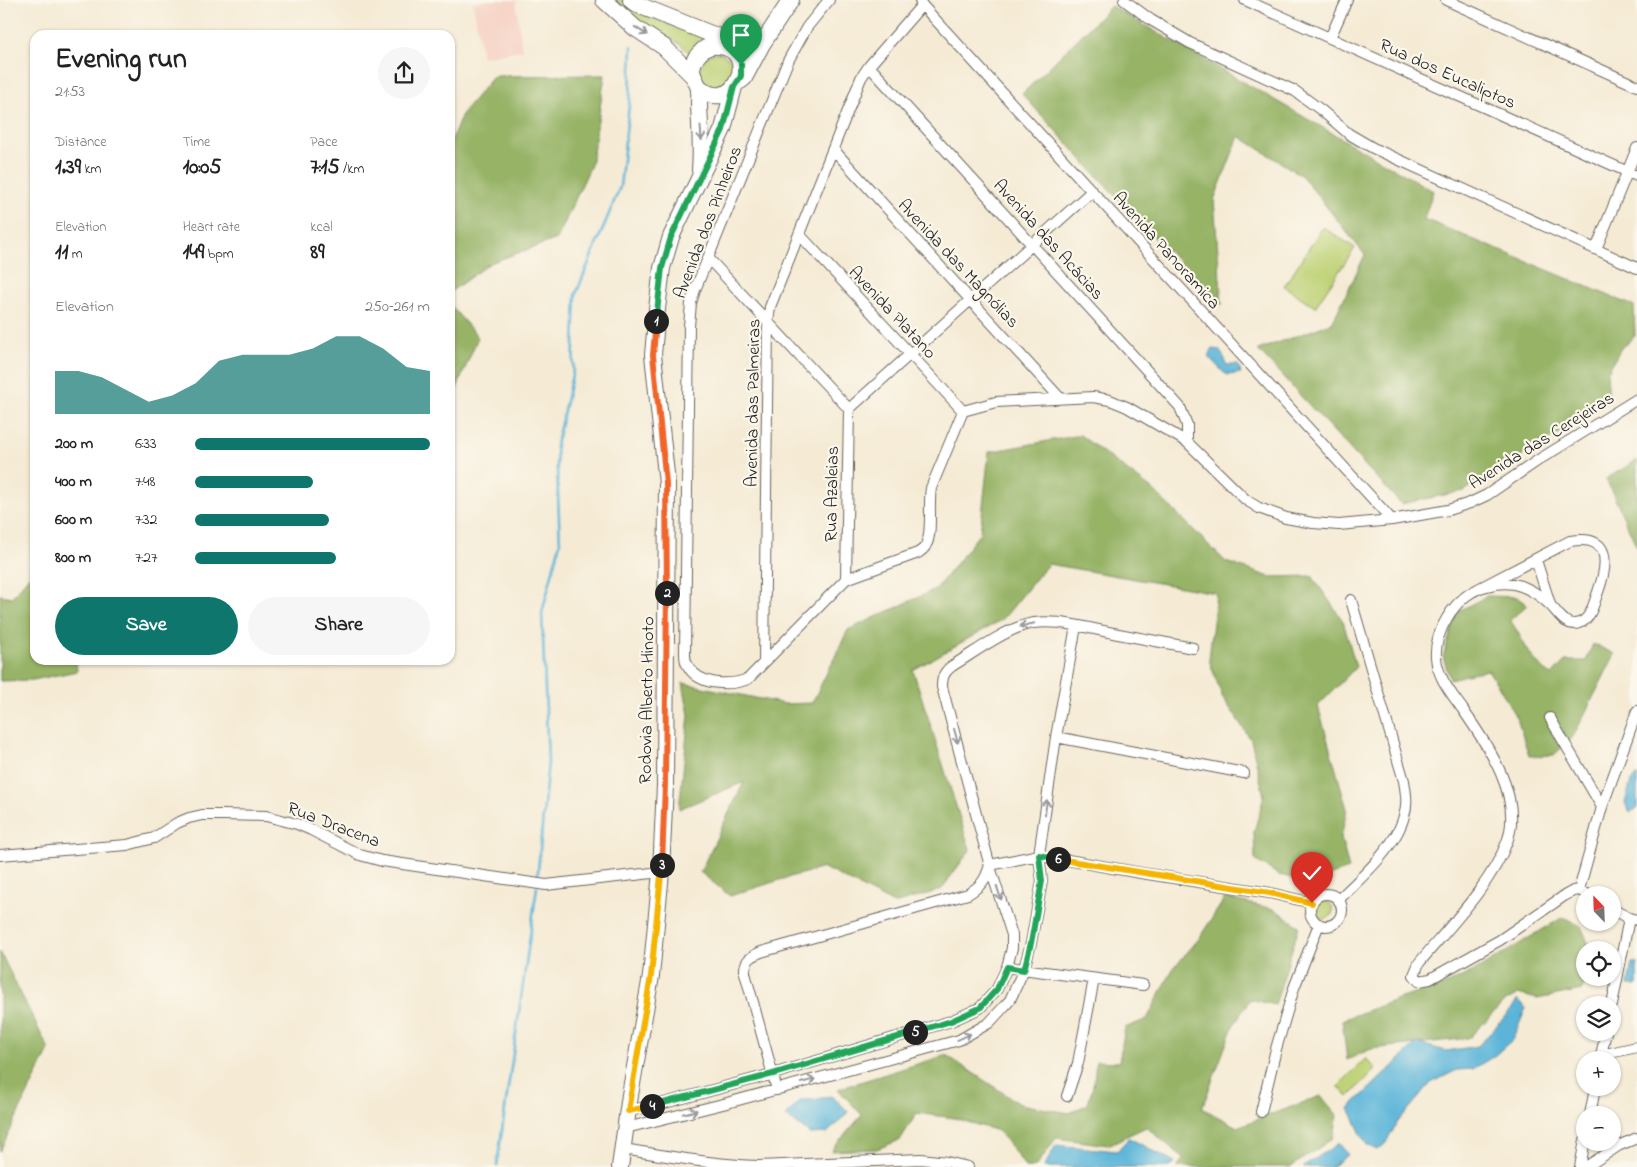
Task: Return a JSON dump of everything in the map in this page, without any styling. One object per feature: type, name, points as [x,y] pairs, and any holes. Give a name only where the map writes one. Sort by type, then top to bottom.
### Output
[{"type":"main road","points":[[604,0],[635,28],[664,47],[706,92],[717,94],[728,92],[736,84],[741,70],[739,60],[716,36],[635,1]]},
{"type":"main road","name":"Rodovia Alberto Hinoto","points":[[620,1167],[651,976],[662,872],[665,784],[666,483],[653,355],[656,309],[662,268],[671,237],[723,130],[736,84],[744,78],[762,44],[791,0]]},
{"type":"main road","points":[[695,81],[693,65],[701,51],[711,46],[717,46],[732,52],[756,49],[762,44]]},
{"type":"main road","name":"Rodovia Alberto Hinoto","points":[[695,81],[702,149],[699,179]]},
{"type":"street","name":"Avenida dos Pinheiros","points":[[764,663],[748,679],[738,683],[722,684],[704,679],[693,673],[687,665],[685,654],[689,326],[691,303],[694,290],[788,61],[807,27],[829,0]]},
{"type":"street","points":[[1124,0],[1151,20],[1190,43],[1295,90],[1349,134],[1373,148],[1637,268]]},
{"type":"street","name":"Rua dos Eucaliptos","points":[[1245,0],[1637,176]]},
{"type":"street","points":[[1330,38],[1347,0]]},
{"type":"street","points":[[1446,0],[1637,86]]},
{"type":"street","name":"Avenida das Palmeiras","points":[[764,663],[768,322],[770,307],[861,78],[921,2]]},
{"type":"street","name":"Avenida Panoramica","points":[[921,2],[1392,520]]},
{"type":"street","name":"Avenida das Acácias","points":[[869,66],[1180,407],[1187,425],[1187,442]]},
{"type":"street","points":[[1596,249],[1637,148]]},
{"type":"street","name":"Avenida das Magnólias","points":[[833,150],[1060,398]]},
{"type":"street","points":[[708,258],[849,409],[1092,191]]},
{"type":"street","name":"Avenida Platano","points":[[799,234],[963,411]]},
{"type":"street","name":"Avenida das Cerejeiras","points":[[963,411],[996,402],[1093,397],[1110,400],[1127,407],[1187,442],[1246,500],[1258,508],[1286,518],[1339,525],[1392,520],[1448,510],[1470,503],[1487,495],[1540,459],[1637,400]]},
{"type":"street","name":"Rua Azaleias","points":[[846,578],[849,409]]},
{"type":"street","points":[[764,663],[846,578],[918,554],[926,547],[929,538],[930,488],[963,411]]},
{"type":"street","points":[[1478,589],[1500,583],[1522,586],[1550,604],[1569,623],[1576,624],[1585,620],[1589,615],[1606,561],[1602,550],[1591,541],[1578,539],[1566,542],[1536,560],[1506,573],[1478,589],[1465,597],[1446,618],[1439,634],[1436,658],[1442,677],[1493,756],[1508,796],[1511,826],[1508,841],[1497,863],[1477,894],[1418,963],[1414,975],[1416,980],[1430,979],[1500,940],[1564,896],[1573,891],[1576,892]]},
{"type":"street","points":[[1536,560],[1550,604]]},
{"type":"street","points":[[1339,900],[1374,864],[1389,844],[1404,818],[1406,805],[1404,781],[1351,600]]},
{"type":"street","points":[[628,1111],[773,1074],[951,1021],[980,1008],[997,989],[1007,967],[1012,948],[1012,935],[990,865],[942,687],[942,678],[945,672],[952,666],[1023,625],[1046,623],[1076,626],[1193,648]]},
{"type":"street","points":[[626,1128],[733,1102],[959,1040],[989,1022],[1002,1010],[1010,1000],[1024,970],[1031,943],[1042,881],[1039,855],[1056,737],[1076,626]]},
{"type":"street","points":[[1585,886],[1602,807],[1637,711]]},
{"type":"street","points":[[1550,718],[1602,807]]},
{"type":"street","points":[[1056,737],[1244,773]]},
{"type":"street","name":"Rua Dracena","points":[[0,854],[136,844],[154,838],[177,823],[202,814],[266,816],[312,830],[360,855],[422,868],[528,884],[546,885],[662,872]]},
{"type":"street","points":[[990,865],[1039,855],[1270,893],[1312,903]]},
{"type":"street","points":[[777,1090],[745,973],[744,966],[747,960],[761,952],[968,894],[978,888],[985,880],[990,865]]},
{"type":"street","points":[[1322,894],[1333,895],[1339,900],[1343,907],[1343,912],[1338,922],[1329,926],[1319,924],[1313,919],[1310,910],[1317,896],[1322,894]]},
{"type":"street","points":[[1614,996],[1633,919],[1621,913]]},
{"type":"street","points":[[1261,1112],[1276,1049],[1294,988],[1319,924]]},
{"type":"street","points":[[1007,967],[1143,985]]},
{"type":"street","points":[[1067,1096],[1078,1063],[1094,979]]},
{"type":"street","points":[[1621,1052],[1637,1048]]},
{"type":"street","points":[[728,1085],[733,1102]]},
{"type":"street","points":[[703,1093],[708,1108]]},
{"type":"street","points":[[1586,1167],[1618,1146],[1637,1138]]},
{"type":"street","points":[[623,1149],[697,1164],[759,1166],[921,1159],[968,1167]]},
{"type":"street","points":[[1580,1167],[1583,1151]]},
{"type":"shaded area","points":[[488,0],[516,0],[522,50],[482,57],[473,3]]},
{"type":"green space","points":[[614,0],[623,0],[638,13],[713,39],[693,57],[680,44],[634,19]]},
{"type":"green space","points":[[1111,6],[1433,191],[1424,219],[1634,306],[1635,336],[1621,348],[1607,373],[1609,400],[1581,420],[1464,491],[1401,504],[1258,350],[1332,323],[1365,255],[1302,176],[1239,136],[1214,200],[1222,305],[1144,227],[1022,94]]},
{"type":"green space","points":[[714,53],[721,53],[731,60],[735,77],[717,90],[699,77],[702,62]]},
{"type":"green space","points":[[605,75],[591,165],[557,239],[490,263],[455,288],[455,132],[463,112],[494,76]]},
{"type":"green space","points":[[1323,227],[1355,248],[1315,307],[1284,286]]},
{"type":"green space","points":[[455,311],[478,337],[455,393]]},
{"type":"green space","points":[[1080,435],[1153,490],[1226,562],[1270,577],[1312,576],[1343,621],[1356,667],[1318,706],[1347,809],[1341,838],[1349,869],[1310,882],[1279,875],[1255,860],[1254,832],[1264,796],[1251,740],[1222,696],[1209,660],[1216,593],[1048,564],[1003,619],[913,670],[970,850],[941,890],[894,904],[824,868],[730,896],[700,872],[744,782],[679,809],[689,715],[683,683],[785,704],[812,703],[848,630],[936,589],[980,533],[989,452]]},
{"type":"green space","points":[[1637,460],[1637,547],[1606,479]]},
{"type":"green space","points":[[30,575],[30,665],[76,665],[77,671],[33,680],[0,681],[0,595],[12,597]]},
{"type":"green space","points":[[1487,596],[1517,597],[1527,605],[1510,620],[1532,657],[1552,675],[1565,661],[1586,661],[1593,644],[1615,654],[1573,737],[1554,755],[1529,756],[1518,721],[1488,670],[1450,679],[1443,657],[1457,612]]},
{"type":"green space","points":[[1225,898],[1274,909],[1299,926],[1275,1005],[1250,999],[1233,1026],[1202,1108],[1237,1127],[1321,1096],[1338,1116],[1333,1138],[1291,1167],[1177,1167],[1184,1158],[1146,1127],[1108,1145],[1056,1138],[1036,1167],[1025,1167],[998,1131],[954,1118],[917,1113],[900,1140],[877,1149],[831,1151],[862,1115],[838,1089],[946,1055],[1020,1104],[1069,1113],[1088,1104],[1094,1082],[1096,1061],[1119,1062],[1125,1028],[1147,1019],[1173,969],[1198,940]]},
{"type":"green space","points":[[1324,901],[1330,904],[1333,910],[1330,916],[1324,919],[1318,916],[1315,910],[1318,904]]},
{"type":"green space","points":[[1563,917],[1576,924],[1576,931],[1583,931],[1587,941],[1576,941],[1576,986],[1583,986],[1582,990],[1537,999],[1518,994],[1504,1002],[1469,1038],[1371,1049],[1347,1060],[1342,1020],[1401,998],[1447,984],[1480,968]]},
{"type":"green space","points":[[0,952],[49,1050],[0,1151]]},
{"type":"green space","points":[[1366,1058],[1376,1069],[1348,1097],[1338,1086]]},
{"type":"water","points":[[1212,349],[1219,350],[1227,365],[1238,365],[1241,373],[1228,375],[1223,372],[1209,357]]},
{"type":"water","points":[[1637,775],[1637,809],[1630,812],[1625,803],[1631,781]]},
{"type":"water","points":[[1632,963],[1637,963],[1637,985],[1628,985]]},
{"type":"water","points":[[1517,1000],[1526,1008],[1513,1039],[1494,1056],[1473,1069],[1457,1070],[1431,1083],[1397,1123],[1386,1143],[1378,1150],[1367,1145],[1349,1108],[1417,1043],[1446,1051],[1478,1046],[1511,1010]]},
{"type":"water","points":[[830,1096],[849,1112],[827,1133],[810,1134],[786,1116],[801,1100],[813,1100]]},
{"type":"water","points":[[1129,1138],[1175,1162],[1169,1167],[1044,1167],[1056,1145],[1117,1151]]},
{"type":"water","points":[[1339,1143],[1348,1155],[1331,1167],[1303,1167]]},
{"type":"waterway","points":[[537,882],[548,762],[542,613],[560,543],[556,445],[573,371],[576,294],[620,187],[630,96],[632,46]]},
{"type":"waterway","points":[[497,1165],[537,887]]},
{"type":"route","points":[[741,65],[741,76],[734,87],[723,130],[671,237],[662,268],[656,309],[653,355],[666,483],[667,630],[662,872],[651,976],[628,1111],[773,1074],[951,1021],[980,1008],[997,989],[1007,967],[1024,970],[1031,943],[1042,881],[1039,855],[1270,893],[1312,903]]}]
